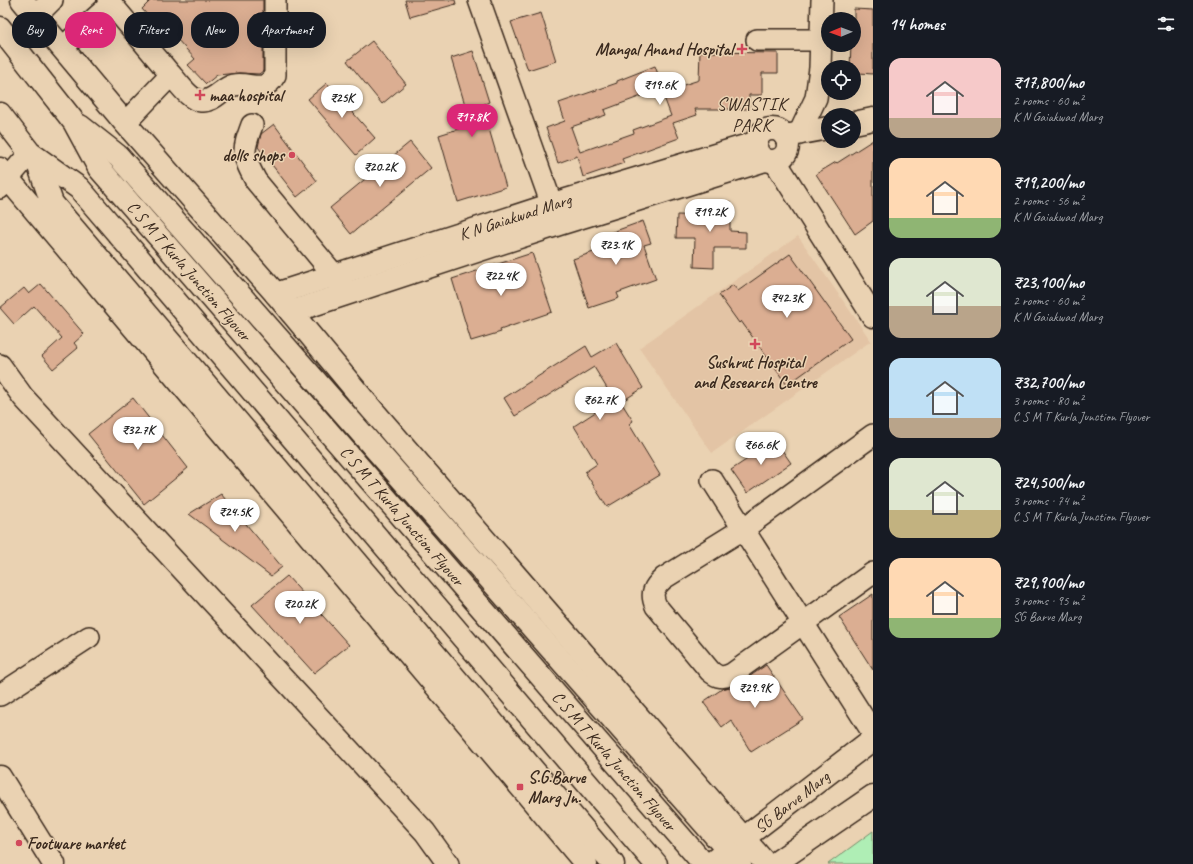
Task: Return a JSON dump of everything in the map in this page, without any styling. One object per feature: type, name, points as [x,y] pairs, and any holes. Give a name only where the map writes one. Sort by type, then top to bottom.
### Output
[{"type":"main road","points":[[29,8],[125,123],[276,294],[737,851]]},
{"type":"main road","points":[[0,28],[74,122],[118,156],[737,851],[766,864]]},
{"type":"main road","points":[[0,114],[33,155],[52,203],[613,864]]},
{"type":"main road","points":[[861,122],[873,119]]},
{"type":"main road","name":"C S M T Kurla Junction Flyover","points":[[74,122],[99,168],[704,864]]},
{"type":"main road","name":"K N Gaiakwad Marg","points":[[276,294],[471,231],[555,215],[777,148],[821,131]]},
{"type":"main road","points":[[777,148],[825,228],[873,316]]},
{"type":"main road","name":"C S M T Kurla Junction Flyover","points":[[33,155],[79,188],[656,864]]},
{"type":"main road","points":[[3,179],[586,864]]},
{"type":"main road","name":"K N Gaiakwad Marg","points":[[291,312],[476,251],[555,215]]},
{"type":"main road","points":[[825,228],[873,289]]},
{"type":"main road","points":[[471,231],[476,251]]},
{"type":"main road","name":"SG Barve Marg","points":[[710,864],[737,851],[873,739]]},
{"type":"main road","points":[[0,777],[54,864]]},
{"type":"main road","points":[[774,864],[873,796]]},
{"type":"street","points":[[29,8],[52,0]]},
{"type":"street","points":[[63,47],[110,2],[192,98],[200,101],[210,100],[229,86],[261,87],[270,83],[275,75],[276,0]]},
{"type":"street","points":[[479,0],[555,215]]},
{"type":"street","points":[[822,0],[822,12]]},
{"type":"street","points":[[757,40],[821,40],[820,68],[816,98],[777,148]]},
{"type":"street","points":[[125,123],[171,75]]},
{"type":"street","points":[[252,125],[244,148],[249,167],[256,181],[350,293]]},
{"type":"street","points":[[3,179],[33,155]]},
{"type":"street","points":[[0,366],[24,397],[425,832],[448,864]]},
{"type":"street","points":[[873,435],[742,529],[664,578],[656,586],[653,592],[653,599],[656,606],[710,671],[716,676],[724,678],[732,674],[873,573]]},
{"type":"street","points":[[712,480],[873,733]]},
{"type":"street","points":[[0,695],[89,637]]},
{"type":"shaded area","name":"Sushrut Hospital and Research Centre","points":[[798,236],[871,341],[712,453],[639,348]]},
{"type":"green space","points":[[873,831],[873,864],[828,864]]},
{"type":"building","points":[[151,0],[263,0],[263,12],[247,12],[247,48],[263,48],[263,71],[259,74],[239,73],[217,75],[206,84],[188,65],[195,59],[183,46],[183,12],[145,12],[142,9]]},
{"type":"building","points":[[405,0],[455,0],[456,4],[410,17]]},
{"type":"building","points":[[854,9],[873,10],[873,74],[861,73],[861,60],[850,60],[851,52],[861,52],[861,12],[854,12]]},
{"type":"building","points":[[541,13],[556,61],[528,70],[511,22]]},
{"type":"building","points":[[372,41],[406,84],[382,104],[347,61]]},
{"type":"building","points":[[473,51],[489,102],[482,105],[506,187],[458,202],[439,135],[471,125],[451,58]]},
{"type":"building","points":[[700,52],[778,53],[778,73],[762,73],[762,95],[749,95],[749,109],[695,109],[697,115],[673,123],[679,138],[622,159],[624,163],[583,177],[577,156],[558,163],[546,128],[565,121],[559,103],[617,83],[617,81],[655,66],[663,88],[604,110],[606,115],[571,127],[580,152],[634,133],[633,130],[671,116],[662,92],[699,80]]},
{"type":"building","points":[[327,83],[375,138],[356,155],[308,99]]},
{"type":"building","points":[[274,124],[317,181],[297,197],[258,147],[261,134]]},
{"type":"building","points":[[873,140],[873,221],[855,234],[816,174]]},
{"type":"building","points":[[410,142],[431,168],[351,234],[330,208]]},
{"type":"building","points":[[711,201],[730,202],[730,231],[746,232],[746,248],[714,248],[714,268],[694,267],[695,238],[676,238],[677,215],[710,216]]},
{"type":"building","points":[[643,221],[651,243],[644,245],[656,279],[617,293],[619,298],[589,308],[573,259],[611,246],[607,234]]},
{"type":"building","points":[[532,253],[552,312],[500,330],[501,332],[471,341],[452,279]]},
{"type":"building","points":[[790,254],[851,339],[787,385],[741,321],[739,323],[719,295],[733,285],[738,291]]},
{"type":"building","points":[[41,284],[84,334],[74,343],[78,348],[53,369],[42,356],[62,338],[34,306],[14,324],[0,308],[24,288],[29,294]]},
{"type":"building","points":[[616,343],[643,388],[621,402],[633,421],[629,424],[660,475],[607,507],[585,472],[597,464],[574,426],[614,400],[594,367],[515,416],[504,398],[586,346],[592,357]]},
{"type":"building","points":[[133,398],[188,468],[144,504],[88,434]]},
{"type":"building","points":[[775,440],[791,463],[747,493],[731,470],[755,454],[754,452],[766,443],[768,445]]},
{"type":"building","points":[[221,494],[282,567],[271,576],[189,514]]},
{"type":"building","points":[[287,576],[349,645],[314,673],[252,605]]},
{"type":"building","points":[[873,594],[873,670],[839,617]]},
{"type":"building","points":[[766,665],[803,719],[751,752],[731,720],[722,727],[703,702],[722,689],[739,684]]},
{"type":"place","name":"Mangal Anand Hospital","points":[[742,49]]},
{"type":"place","name":"maa hospital","points":[[200,95]]},
{"type":"place","name":"dolls shops","points":[[292,155]]},
{"type":"place","name":"Sushrut Hospital and Research Centre","points":[[755,344]]},
{"type":"place","name":"S.G.Barve Marg Jn.","points":[[520,787]]},
{"type":"place","name":"Footware market","points":[[19,843]]},
{"type":"district","name":"SWASTIK PARK","points":[[752,114]]}]
